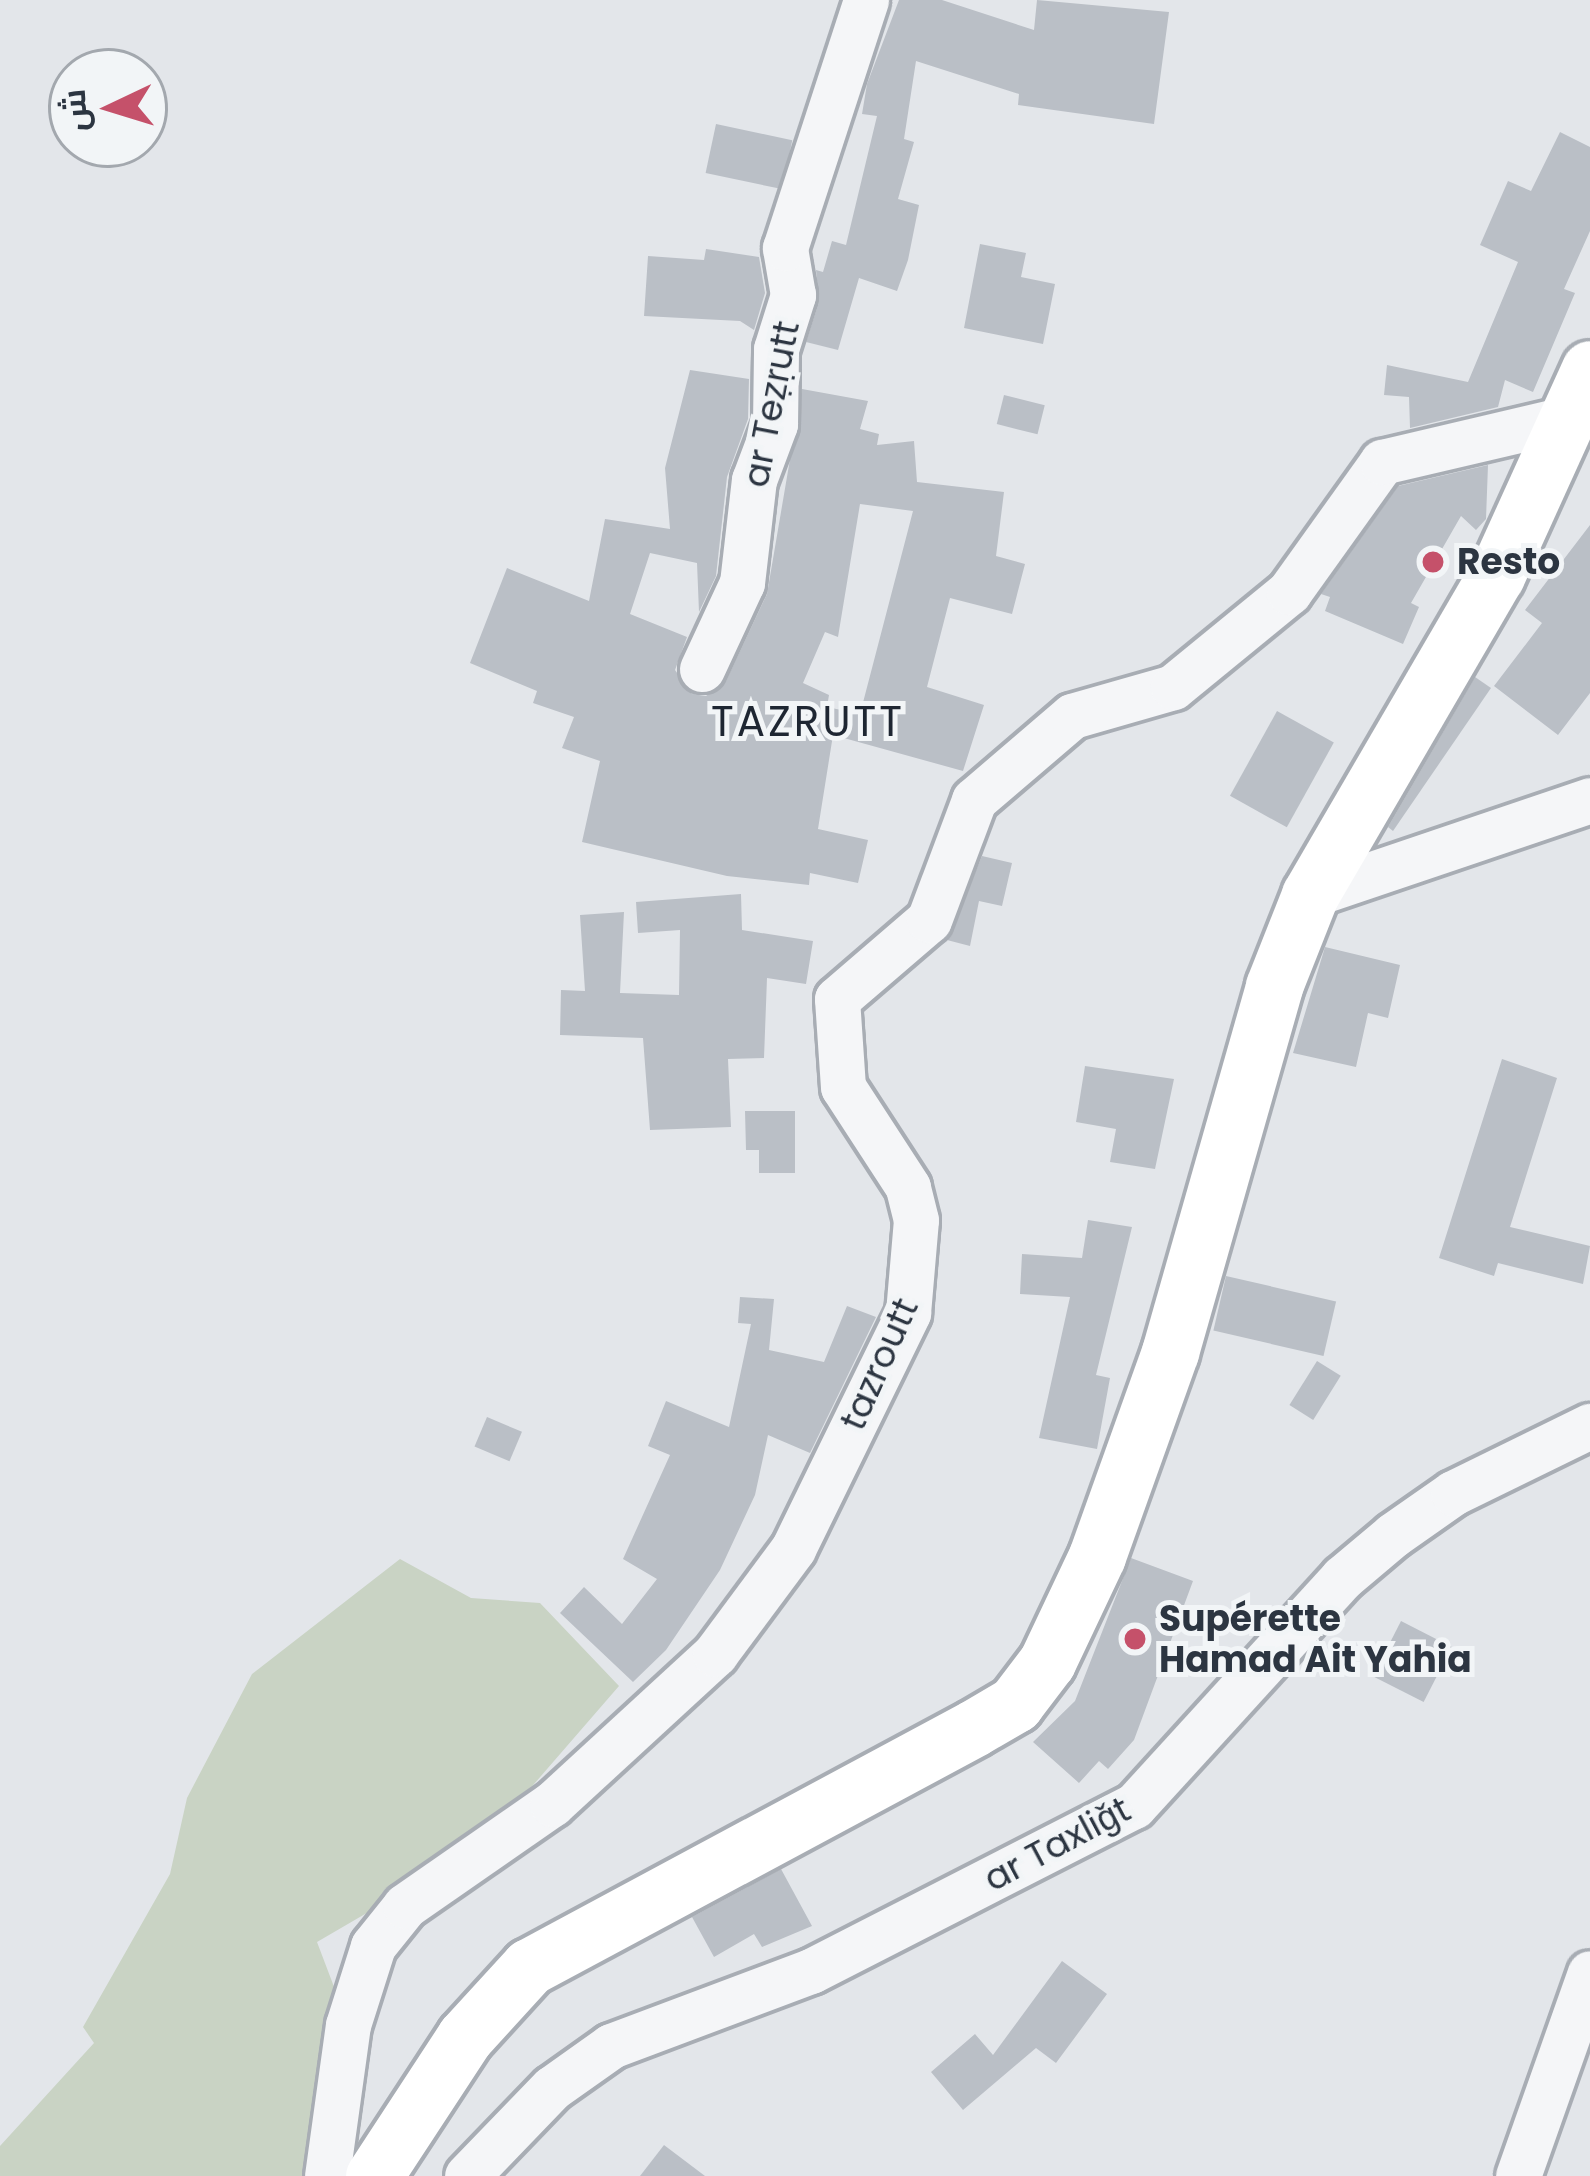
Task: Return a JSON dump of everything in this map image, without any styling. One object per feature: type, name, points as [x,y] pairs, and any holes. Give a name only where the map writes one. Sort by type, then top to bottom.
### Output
[{"type":"main road","points":[[374,2176],[465,2038],[529,1967],[1015,1704],[1047,1662],[1097,1556],[1170,1352],[1274,986],[1310,895],[1496,576],[1579,393]]},
{"type":"street","name":"ar Teẓṛutt","points":[[702,669],[742,583],[754,480],[775,424],[776,349],[793,295],[785,248],[866,0]]},
{"type":"street","name":"tazroutt","points":[[328,2176],[347,2025],[373,1946],[405,1906],[551,1804],[715,1654],[793,1549],[908,1312],[916,1220],[908,1187],[843,1087],[837,999],[928,920],[974,800],[1072,716],[1173,687],[1273,606],[1302,579],[1382,462],[1579,393]]},
{"type":"street","points":[[1310,895],[1590,800]]},
{"type":"street","name":"ar Taxliǧt","points":[[467,2176],[553,2088],[611,2046],[811,1971],[1134,1806],[1342,1578],[1393,1535],[1453,1493],[1590,1426]]},
{"type":"street","points":[[1517,2176],[1590,1973]]},
{"type":"green space","points":[[400,1559],[471,1598],[540,1603],[619,1686],[528,1791],[408,1889],[317,1942],[339,2000],[302,2176],[0,2176],[0,2146],[94,2043],[83,2027],[170,1874],[187,1798],[252,1674]]},
{"type":"building","points":[[899,0],[942,0],[1034,30],[1037,0],[1169,12],[1154,124],[1018,105],[1019,94],[916,61],[904,139],[914,142],[898,199],[919,205],[908,260],[897,291],[859,278],[838,350],[806,342],[819,302],[816,270],[823,272],[832,241],[846,245],[877,116],[862,114],[867,84]]},
{"type":"building","points":[[716,124],[792,140],[782,189],[706,173]]},
{"type":"building","points":[[1560,132],[1590,147],[1590,231],[1564,289],[1575,293],[1533,392],[1505,380],[1498,407],[1410,428],[1409,397],[1384,395],[1387,365],[1468,382],[1518,262],[1480,245],[1508,181],[1531,191]]},
{"type":"building","points":[[980,244],[1026,253],[1021,277],[1055,284],[1043,344],[964,328]]},
{"type":"building","points":[[706,249],[759,257],[765,293],[754,330],[740,321],[644,316],[648,256],[704,260]]},
{"type":"building","points":[[690,370],[749,379],[748,419],[727,477],[716,576],[699,612],[697,563],[650,553],[630,614],[687,637],[675,670],[692,694],[706,696],[726,681],[767,594],[802,389],[868,401],[860,429],[879,434],[877,445],[914,441],[917,482],[1004,492],[996,556],[1025,564],[1012,614],[950,598],[927,687],[984,705],[963,771],[833,735],[818,829],[868,840],[858,883],[810,873],[809,885],[727,876],[582,842],[600,761],[562,748],[574,717],[533,703],[537,691],[470,663],[507,568],[589,601],[605,519],[670,529],[665,468]],"holes":[[[860,504],[913,511],[860,714],[827,707],[829,695],[803,683],[825,632],[838,637]]]},
{"type":"building","points":[[1004,395],[1045,405],[1037,434],[997,424]]},
{"type":"building","points":[[1488,465],[1486,519],[1476,530],[1461,516],[1411,603],[1419,607],[1403,644],[1325,611],[1330,597],[1321,594],[1398,486]]},
{"type":"building","points":[[1590,525],[1590,693],[1558,735],[1494,686],[1542,623],[1525,610]]},
{"type":"building","points":[[1475,677],[1491,688],[1393,831],[1388,827]]},
{"type":"building","points":[[1277,711],[1334,743],[1287,827],[1230,796]]},
{"type":"building","points":[[982,856],[1012,863],[1002,906],[979,901],[970,946],[947,940]]},
{"type":"building","points":[[741,894],[742,930],[813,941],[806,984],[767,978],[764,1058],[728,1059],[731,1127],[650,1130],[643,1038],[560,1035],[561,990],[585,991],[580,915],[624,912],[620,993],[679,995],[680,930],[638,933],[636,902]]},
{"type":"building","points":[[1325,947],[1400,965],[1388,1018],[1368,1013],[1356,1067],[1293,1053]]},
{"type":"building","points":[[1502,1059],[1557,1078],[1510,1227],[1590,1246],[1583,1284],[1498,1263],[1494,1276],[1439,1258]]},
{"type":"building","points":[[1085,1066],[1174,1079],[1155,1169],[1110,1162],[1116,1129],[1076,1122]]},
{"type":"building","points":[[745,1111],[795,1111],[795,1173],[759,1173],[759,1150],[746,1150]]},
{"type":"building","points":[[1088,1220],[1132,1227],[1096,1375],[1110,1378],[1097,1449],[1039,1438],[1070,1297],[1020,1294],[1022,1254],[1082,1258]]},
{"type":"building","points":[[1226,1276],[1336,1301],[1324,1356],[1213,1331]]},
{"type":"building","points":[[740,1297],[774,1299],[769,1350],[824,1362],[847,1306],[876,1317],[810,1453],[768,1435],[755,1495],[720,1570],[666,1650],[633,1682],[560,1613],[584,1587],[622,1624],[657,1579],[623,1559],[670,1455],[648,1446],[666,1401],[729,1427],[751,1324],[738,1323]]},
{"type":"building","points":[[1317,1361],[1341,1376],[1313,1420],[1289,1405]]},
{"type":"building","points":[[487,1417],[522,1432],[509,1461],[474,1446]]},
{"type":"building","name":"Supérette Hamad Ait Yahia","points":[[1131,1558],[1193,1581],[1134,1740],[1108,1769],[1099,1761],[1079,1783],[1033,1742],[1075,1701]]},
{"type":"building","points":[[1401,1621],[1452,1647],[1424,1702],[1373,1676]]},
{"type":"building","points":[[781,1869],[812,1926],[762,1947],[754,1934],[714,1957],[692,1917]]},
{"type":"building","points":[[1062,1961],[1107,1994],[1056,2063],[1036,2048],[963,2110],[931,2072],[975,2034],[993,2055]]},
{"type":"building","points":[[664,2145],[705,2176],[640,2176]]},
{"type":"place","name":"Resto","points":[[1433,562]]},
{"type":"place","name":"Supérette Hamad Ait Yahia","points":[[1135,1639]]},
{"type":"district","name":"TAZRUTT","points":[[808,722]]}]
